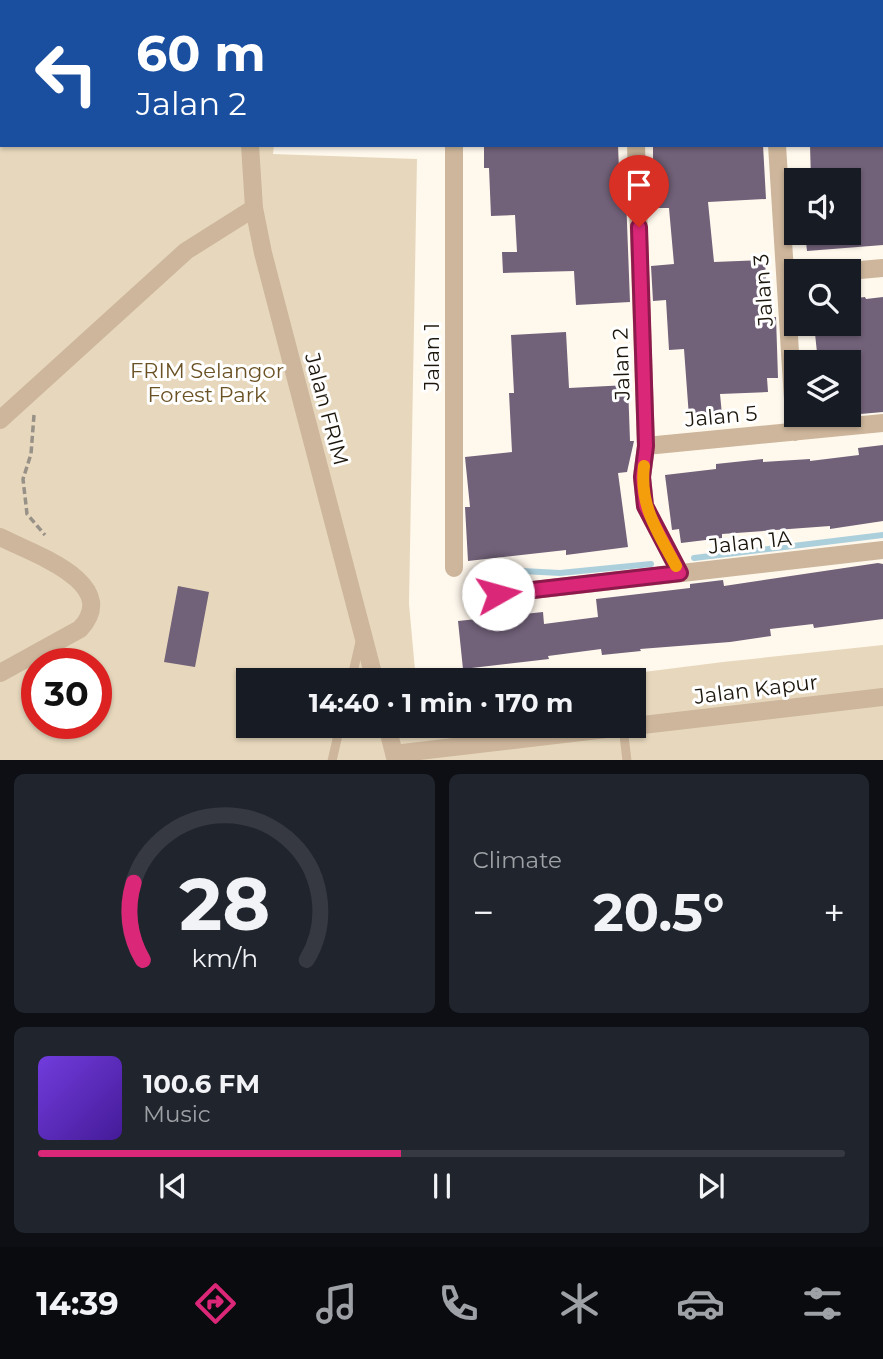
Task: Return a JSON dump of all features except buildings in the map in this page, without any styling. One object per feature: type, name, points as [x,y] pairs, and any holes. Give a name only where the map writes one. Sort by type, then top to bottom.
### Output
[{"type":"street","name":"Jalan FRIM","points":[[250,147],[254,208],[272,290],[371,668]]},
{"type":"street","name":"Jalan 1","points":[[454,147],[454,568]]},
{"type":"street","name":"Jalan 2","points":[[636,147],[646,446],[642,477],[645,506],[680,573]]},
{"type":"street","name":"Jalan 3","points":[[777,147],[789,259]]},
{"type":"street","points":[[0,420],[186,251],[254,208]]},
{"type":"street","points":[[861,270],[883,268]]},
{"type":"street","name":"Jalan 3","points":[[793,336],[795,432]]},
{"type":"street","name":"Jalan 5","points":[[646,446],[883,423]]},
{"type":"street","points":[[0,537],[81,581],[92,601],[92,612],[80,629],[0,673]]},
{"type":"street","name":"Jalan 1A","points":[[498,594],[883,550]]},
{"type":"street","name":"Jalan Kapur","points":[[646,725],[883,697]]},
{"type":"street","points":[[390,738],[395,757]]},
{"type":"street","name":"Jalan Kapur","points":[[395,757],[544,738]]},
{"type":"lane","points":[[354,668],[362,633]]},
{"type":"lane","points":[[332,760],[337,738]]},
{"type":"lane","points":[[627,760],[629,738]]},
{"type":"path","points":[[37,388],[31,454],[23,479],[27,514],[52,543]]},
{"type":"green space","name":"FRIM Selangor Forest Park","points":[[0,147],[274,147],[273,154],[417,159],[409,604],[415,668],[236,668],[236,738],[646,738],[646,672],[883,645],[883,760],[0,760]]},
{"type":"waterway","points":[[694,558],[883,535]]},
{"type":"waterway","points":[[484,569],[560,573],[651,564]]},
{"type":"slow traffic","points":[[644,466],[642,477],[645,506],[676,566]]},
{"type":"route","points":[[498,594],[680,573],[645,506],[642,477],[646,446],[639,227]]}]
